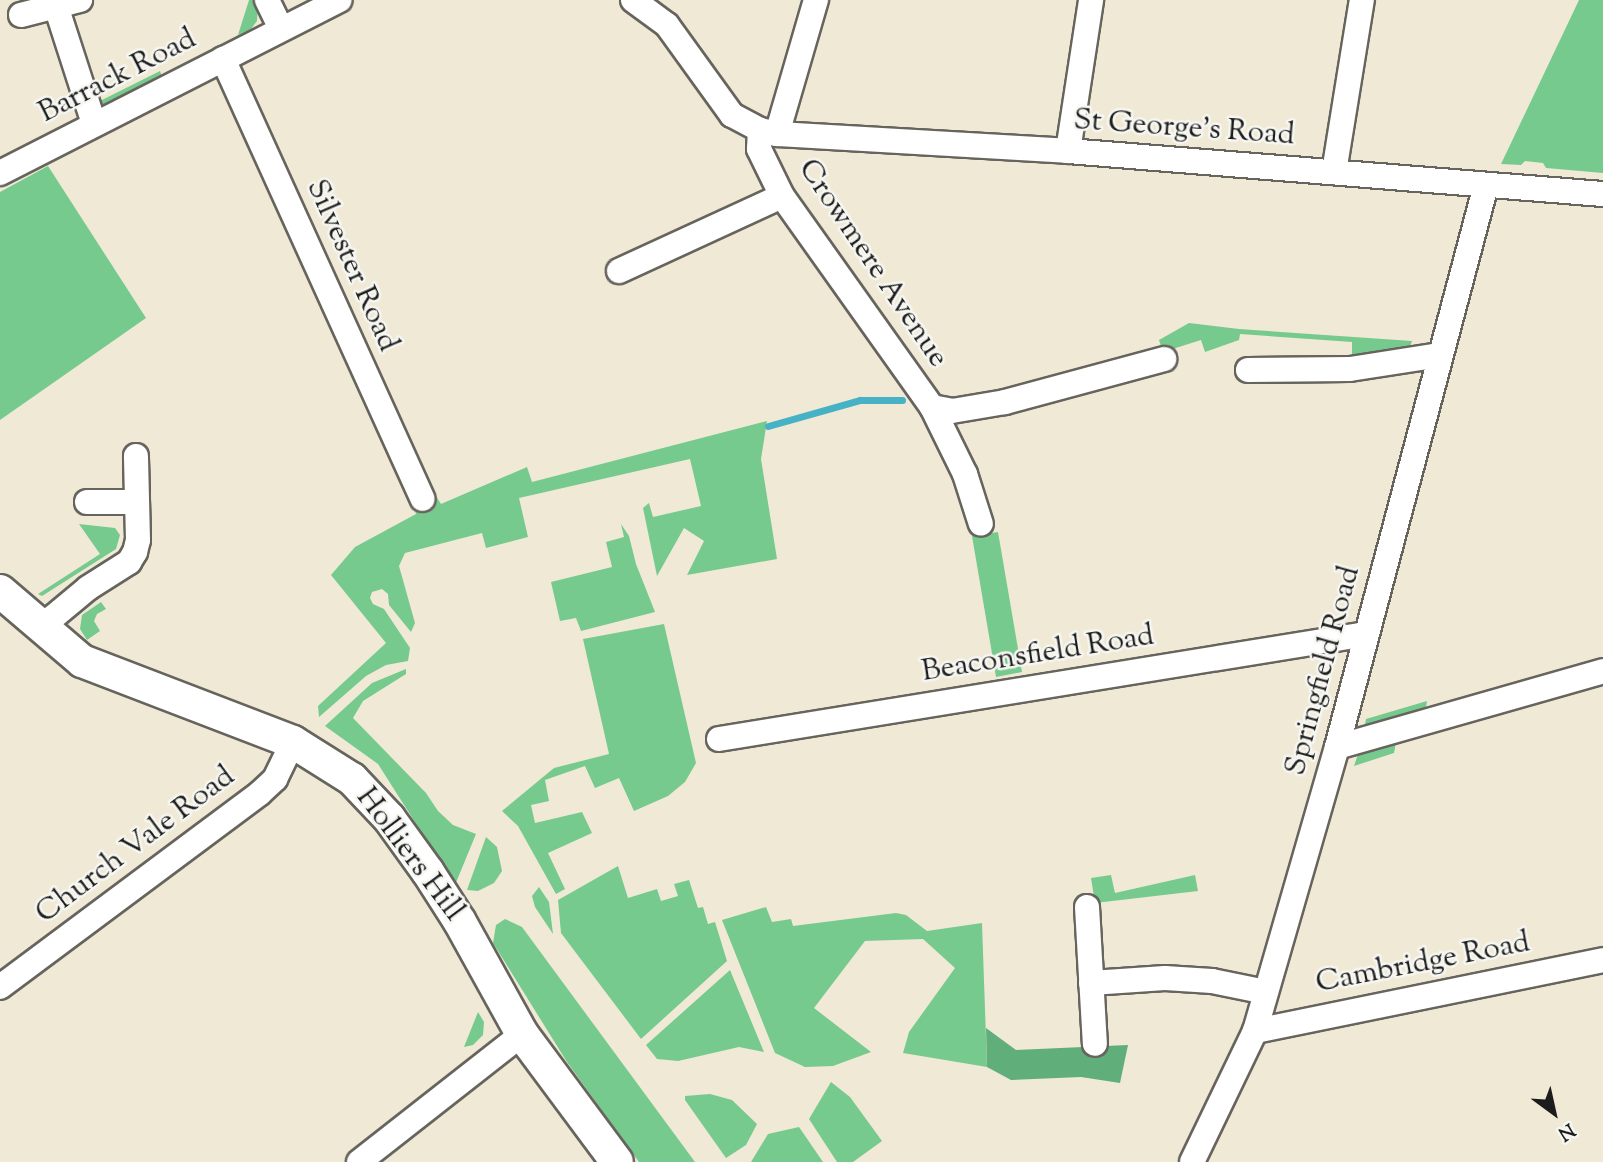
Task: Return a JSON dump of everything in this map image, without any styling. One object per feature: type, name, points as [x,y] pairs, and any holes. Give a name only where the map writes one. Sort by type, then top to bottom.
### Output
[{"type":"main road","name":"Holliers Hill","points":[[0,592],[82,661],[293,742],[352,779],[389,818],[460,922],[523,1034],[617,1162]]},
{"type":"street","points":[[267,0],[281,29]]},
{"type":"street","name":"Barrack Road","points":[[0,173],[339,0]]},
{"type":"street","points":[[632,0],[667,24],[732,115],[769,132],[816,0]]},
{"type":"street","points":[[1068,152],[1091,0]]},
{"type":"street","points":[[1334,172],[1362,0]]},
{"type":"street","points":[[21,15],[68,3],[94,124]]},
{"type":"street","name":"Silvester Road","points":[[223,59],[423,499]]},
{"type":"street","name":"St George's Road","points":[[769,132],[1068,152],[1603,194]]},
{"type":"street","name":"Crowmere Avenue","points":[[769,132],[759,149],[782,196],[932,407],[965,474],[981,524]]},
{"type":"street","name":"Springfield Road","points":[[1192,1162],[1255,1031],[1337,747],[1486,185]]},
{"type":"street","points":[[619,271],[782,196]]},
{"type":"street","points":[[1248,370],[1350,369],[1439,355]]},
{"type":"street","points":[[932,407],[952,411],[1005,402],[1164,359]]},
{"type":"street","points":[[43,630],[52,618],[88,588],[129,562],[138,540],[135,456]]},
{"type":"street","points":[[87,502],[136,502]]},
{"type":"street","name":"Beaconsfield Road","points":[[719,739],[1366,634]]},
{"type":"street","points":[[1337,747],[1603,671]]},
{"type":"street","name":"Church Vale Road","points":[[0,987],[260,793],[275,779],[293,742]]},
{"type":"street","points":[[1087,907],[1095,1044]]},
{"type":"street","name":"Cambridge Road","points":[[1255,1031],[1603,960]]},
{"type":"street","points":[[1091,983],[1164,978],[1212,981],[1266,992]]},
{"type":"street","points":[[359,1162],[523,1034]]},
{"type":"green space","points":[[249,0],[254,0],[258,6],[257,21],[251,29],[238,35]]},
{"type":"green space","points":[[1579,0],[1603,0],[1603,173],[1546,168],[1543,163],[1525,161],[1521,165],[1501,164]]},
{"type":"green space","points":[[160,71],[162,77],[105,107],[96,103]]},
{"type":"green space","points":[[48,166],[146,318],[0,420],[0,192]]},
{"type":"green space","points":[[1189,323],[1412,341],[1409,349],[1352,359],[1352,342],[1240,334],[1239,340],[1205,352],[1201,340],[1163,352],[1159,340]]},
{"type":"green space","points":[[767,421],[761,459],[777,559],[687,575],[704,541],[684,528],[657,576],[643,508],[649,503],[653,517],[701,506],[690,459],[519,498],[528,537],[486,548],[482,533],[405,553],[399,566],[415,623],[411,632],[389,605],[388,594],[382,589],[372,592],[370,598],[373,604],[384,609],[410,648],[408,661],[386,665],[366,676],[319,717],[318,706],[386,643],[331,575],[355,547],[416,514],[414,507],[436,496],[441,504],[527,467],[532,482]]},
{"type":"green space","points":[[79,524],[115,528],[120,535],[116,549],[42,596],[38,594],[100,554]]},
{"type":"green space","points":[[621,524],[629,536],[636,564],[655,612],[581,631],[576,618],[560,621],[551,582],[612,567],[606,542],[624,537]]},
{"type":"green space","points":[[998,532],[1022,672],[996,677],[972,536]]},
{"type":"green space","points":[[101,602],[106,609],[97,614],[94,621],[100,631],[87,640],[80,629],[82,615]]},
{"type":"green space","points":[[664,624],[696,763],[685,782],[668,796],[634,811],[619,778],[595,788],[585,766],[545,780],[549,801],[531,805],[535,823],[582,812],[592,833],[548,853],[565,889],[556,894],[518,826],[502,811],[554,768],[609,754],[583,639]]},
{"type":"green space","points":[[406,669],[406,674],[363,701],[353,718],[426,793],[438,811],[453,825],[476,834],[455,885],[378,764],[325,726],[372,683]]},
{"type":"green space","points":[[1427,701],[1425,713],[1364,730],[1366,719]]},
{"type":"green space","points":[[1396,742],[1394,753],[1354,766],[1358,754]]},
{"type":"green space","points":[[486,837],[497,847],[502,871],[494,883],[478,891],[467,890]]},
{"type":"green space","points":[[618,866],[628,898],[657,889],[661,901],[678,896],[674,884],[689,880],[698,908],[703,907],[708,924],[715,922],[727,961],[641,1039],[561,933],[558,900]]},
{"type":"green space","points":[[1111,875],[1115,893],[1195,875],[1198,891],[1095,903],[1091,878]]},
{"type":"green space","points":[[539,887],[549,902],[553,934],[535,907],[532,896]]},
{"type":"green space","points":[[766,907],[772,922],[791,919],[793,926],[896,913],[906,915],[927,931],[982,923],[987,1067],[903,1053],[909,1032],[955,968],[923,939],[865,941],[814,1008],[871,1052],[833,1066],[805,1067],[775,1053],[722,920]]},
{"type":"green space","points":[[505,919],[522,927],[695,1162],[639,1162],[567,1062],[493,943],[496,925]]},
{"type":"green space","points":[[730,970],[764,1052],[739,1047],[678,1061],[657,1059],[646,1045]]},
{"type":"green space","points":[[478,1012],[484,1022],[483,1035],[473,1045],[464,1047]]},
{"type":"green space","points":[[986,1028],[1016,1050],[1128,1045],[1120,1083],[1081,1077],[1011,1080],[987,1067]]},
{"type":"green space","points":[[831,1082],[850,1097],[882,1141],[853,1162],[837,1162],[809,1119]]},
{"type":"green space","points":[[710,1094],[732,1100],[757,1124],[746,1145],[726,1158],[685,1100],[685,1096]]},
{"type":"green space","points":[[799,1127],[823,1162],[751,1162],[768,1134]]},
{"type":"waterway","points":[[768,426],[860,400],[902,400]]}]
